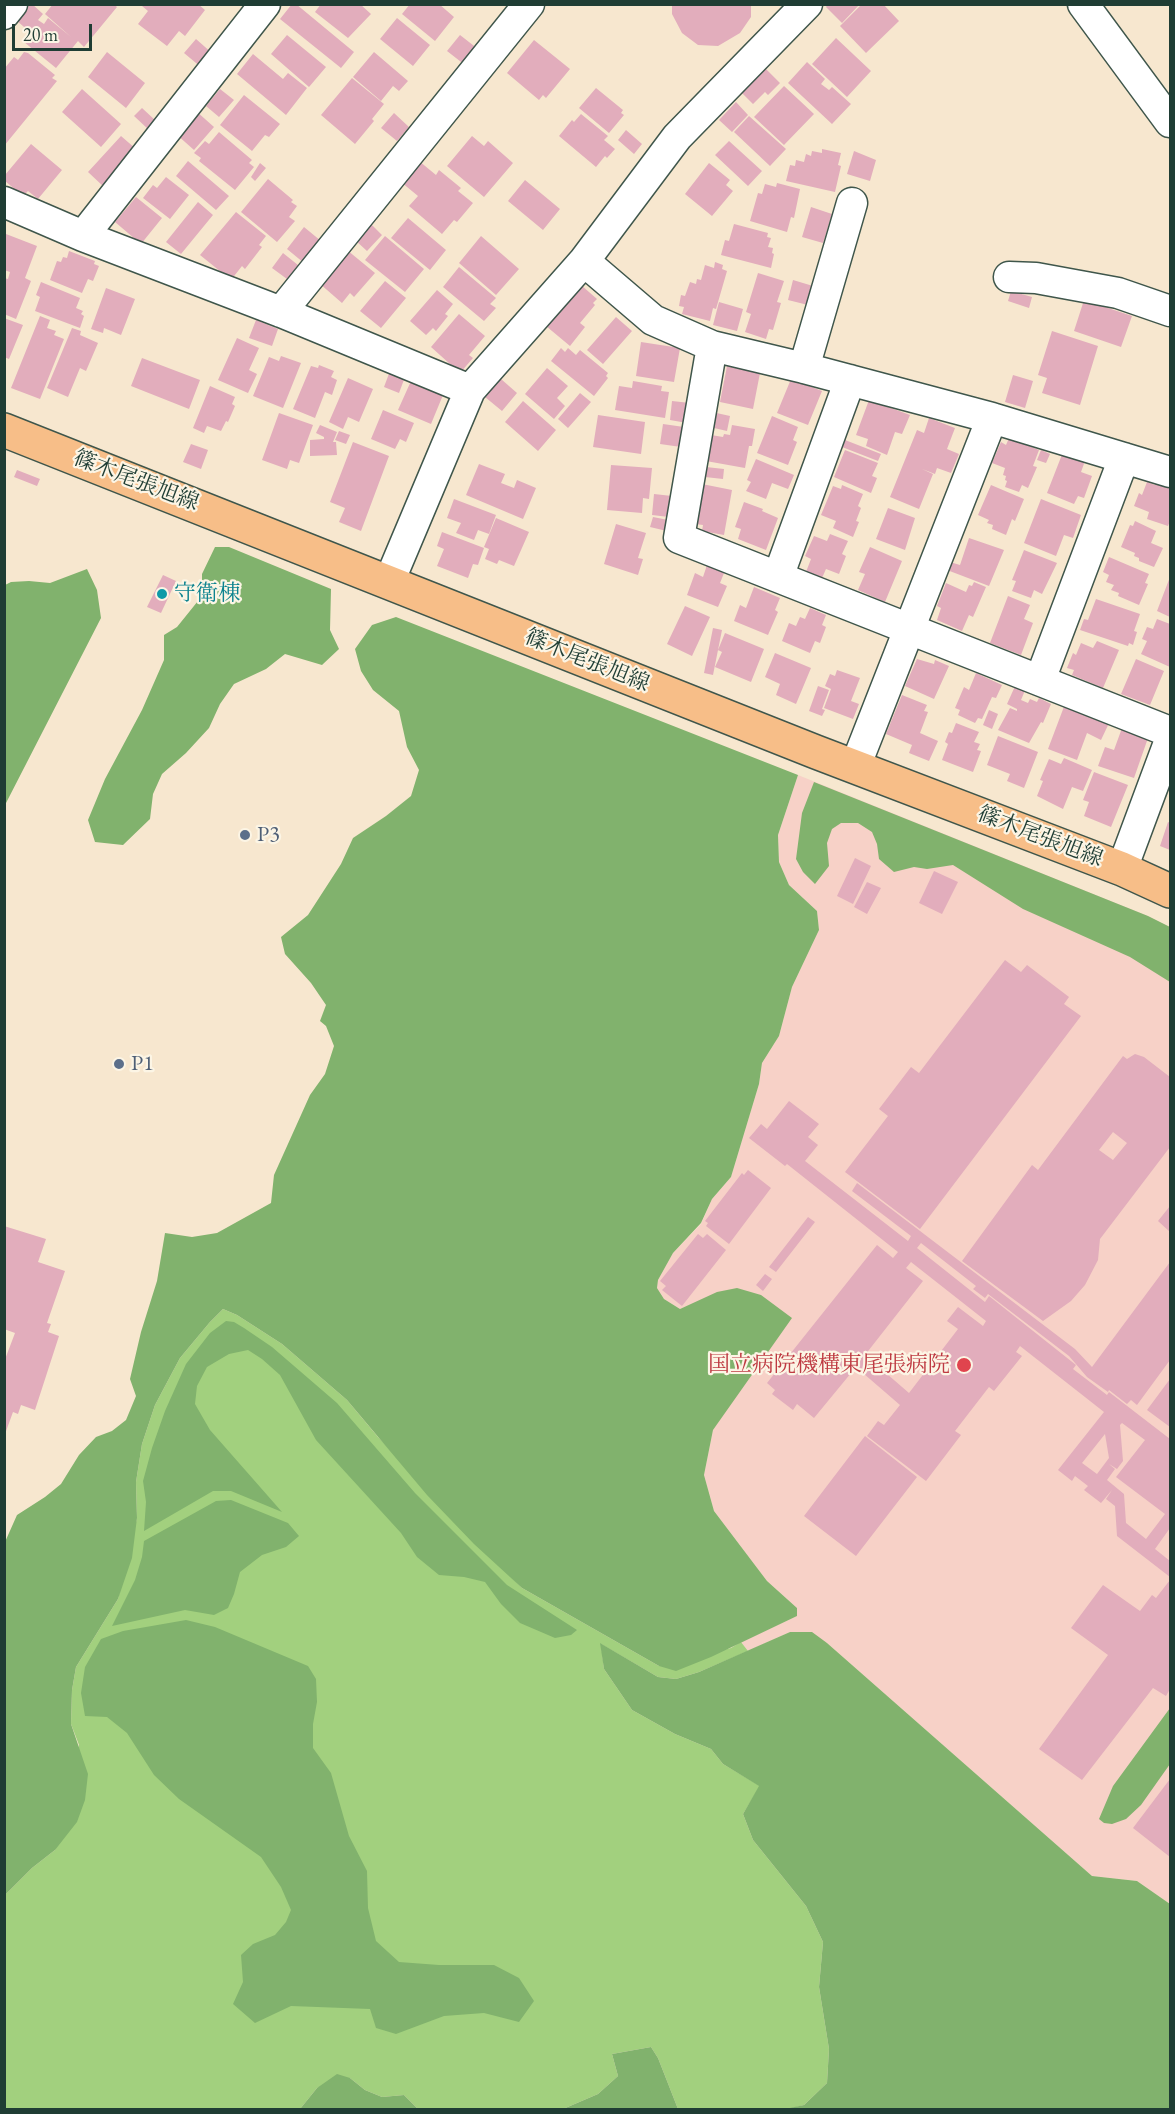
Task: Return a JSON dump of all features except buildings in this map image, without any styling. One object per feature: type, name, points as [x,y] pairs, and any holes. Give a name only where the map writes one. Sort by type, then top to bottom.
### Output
[{"type":"main road","name":"篠木尾張旭線","points":[[4,430],[855,767],[1122,869],[1170,891]]},
{"type":"street","points":[[4,14],[12,4]]},
{"type":"street","points":[[83,236],[265,4]]},
{"type":"street","points":[[281,312],[529,4]]},
{"type":"street","points":[[389,582],[470,390],[584,261],[677,137],[807,4]]},
{"type":"street","points":[[1083,4],[1170,122]]},
{"type":"street","points":[[4,202],[83,236],[281,312],[470,390]]},
{"type":"street","points":[[804,368],[852,203]]},
{"type":"street","points":[[584,261],[653,320],[712,346],[992,418],[1170,472]]},
{"type":"street","points":[[1009,277],[1036,278],[1118,293],[1170,311]]},
{"type":"street","points":[[712,346],[679,537],[1170,732]]},
{"type":"street","points":[[778,577],[850,381]]},
{"type":"street","points":[[855,767],[992,418]]},
{"type":"street","points":[[1040,680],[1124,458]]},
{"type":"street","points":[[1122,869],[1170,740]]},
{"type":"shaded area","name":"国立病院機構東尾張病院","points":[[798,775],[1148,916],[1170,927],[1170,1904],[1137,1881],[1092,1876],[827,1643],[790,1632],[748,1651],[741,1642],[797,1616],[797,1608],[767,1581],[714,1511],[704,1475],[713,1430],[725,1411],[693,1304],[680,1309],[664,1299],[657,1288],[658,1280],[673,1253],[701,1224],[712,1199],[731,1177],[759,1084],[762,1063],[779,1036],[792,987],[819,930],[817,911],[789,885],[779,862],[778,835]]},
{"type":"green space","points":[[215,547],[229,547],[331,589],[330,630],[339,649],[322,665],[285,654],[266,669],[234,684],[220,704],[209,728],[162,774],[153,794],[150,819],[123,845],[95,842],[88,820],[105,779],[142,710],[164,660],[164,635],[177,627],[202,596],[202,574]]},
{"type":"green space","points":[[87,569],[97,590],[101,618],[5,805],[5,585],[11,582],[29,581],[50,583]]},
{"type":"green space","points":[[396,617],[798,775],[778,835],[779,862],[789,885],[817,911],[819,930],[792,987],[779,1036],[762,1063],[759,1084],[731,1177],[712,1199],[701,1223],[673,1253],[658,1280],[657,1288],[664,1299],[680,1309],[717,1292],[737,1288],[761,1295],[792,1318],[713,1430],[704,1475],[714,1511],[767,1581],[797,1608],[797,1616],[676,1671],[659,1666],[522,1588],[474,1544],[427,1495],[347,1400],[282,1344],[237,1315],[223,1309],[180,1358],[155,1405],[142,1444],[136,1482],[137,1518],[132,1558],[118,1599],[76,1667],[72,1690],[71,1724],[88,1774],[85,1800],[77,1822],[55,1850],[32,1868],[5,1895],[5,1542],[17,1515],[61,1484],[79,1455],[96,1437],[112,1431],[126,1420],[136,1396],[130,1379],[141,1332],[157,1281],[165,1233],[192,1237],[217,1233],[271,1203],[274,1175],[310,1095],[325,1074],[334,1046],[326,1026],[320,1021],[326,1005],[311,983],[285,954],[281,937],[308,915],[341,864],[353,838],[411,796],[419,770],[407,747],[399,711],[373,690],[361,671],[355,649],[372,625]]},
{"type":"green space","points":[[814,782],[1148,916],[1170,927],[1170,982],[1130,957],[1023,909],[953,865],[927,869],[914,867],[894,872],[879,859],[877,844],[872,832],[858,823],[841,823],[832,829],[827,843],[829,866],[815,884],[803,872],[796,859],[802,813]]},
{"type":"green space","points":[[223,1309],[237,1315],[282,1344],[347,1400],[378,1437],[522,1588],[659,1666],[731,1648],[741,1642],[748,1651],[699,1672],[676,1679],[658,1677],[601,1644],[604,1669],[632,1710],[675,1734],[711,1749],[723,1764],[760,1786],[743,1814],[753,1840],[806,1906],[823,1942],[819,1987],[829,2049],[827,2083],[804,2105],[785,2110],[678,2109],[658,2058],[651,2047],[612,2054],[618,2076],[598,2094],[563,2109],[418,2109],[404,2095],[382,2097],[365,2090],[350,2078],[317,2088],[300,2109],[5,2110],[5,1895],[32,1868],[55,1850],[79,1745],[71,1724],[72,1690],[76,1667],[118,1599],[137,1518],[136,1482],[142,1444],[155,1405],[180,1358]]},
{"type":"green space","points":[[226,1321],[234,1322],[272,1347],[337,1403],[415,1493],[507,1585],[577,1630],[571,1635],[555,1638],[520,1623],[501,1604],[485,1582],[439,1575],[417,1557],[401,1533],[316,1440],[280,1375],[248,1350],[229,1354],[207,1367],[197,1386],[195,1404],[210,1430],[282,1512],[231,1491],[213,1491],[144,1531],[146,1502],[143,1481],[165,1411],[186,1364],[210,1333]]},
{"type":"green space","points":[[231,1500],[288,1523],[299,1536],[286,1547],[262,1555],[240,1572],[228,1608],[214,1615],[185,1610],[112,1626],[135,1580],[144,1541],[216,1501]]},
{"type":"green space","points":[[186,1620],[215,1627],[308,1666],[316,1679],[317,1702],[313,1724],[313,1748],[331,1773],[349,1836],[367,1871],[368,1908],[376,1941],[399,1962],[494,1965],[519,1978],[534,2001],[519,2022],[484,2013],[444,2016],[396,2034],[376,2028],[370,2009],[291,2006],[255,2023],[233,2004],[243,1982],[241,1955],[253,1944],[275,1935],[286,1922],[291,1910],[281,1887],[261,1857],[179,1799],[154,1775],[127,1733],[107,1717],[85,1716],[81,1693],[85,1667],[101,1639],[123,1631]]},
{"type":"green space","points":[[790,1632],[812,1632],[827,1643],[1092,1876],[1137,1881],[1170,1904],[1170,2109],[785,2109],[804,2105],[827,2083],[829,2049],[819,1987],[823,1942],[806,1906],[753,1840],[743,1814],[759,1786],[723,1764],[711,1749],[675,1734],[632,1710],[604,1669],[600,1643],[658,1677],[676,1679],[699,1672]]},
{"type":"green space","points":[[1170,1708],[1170,1764],[1141,1805],[1126,1819],[1112,1824],[1104,1823],[1099,1819],[1113,1786]]},
{"type":"green space","points":[[651,2047],[658,2058],[678,2109],[563,2109],[598,2094],[618,2076],[612,2054]]},
{"type":"green space","points":[[337,2074],[350,2078],[365,2090],[382,2097],[404,2095],[418,2109],[300,2109],[317,2088]]},
{"type":"place","name":"守衛棟","points":[[162,594]]},
{"type":"place","name":"P3","points":[[245,835]]},
{"type":"place","name":"P1","points":[[119,1064]]},
{"type":"place","name":"国立病院機構東尾張病院","points":[[964,1365]]}]
